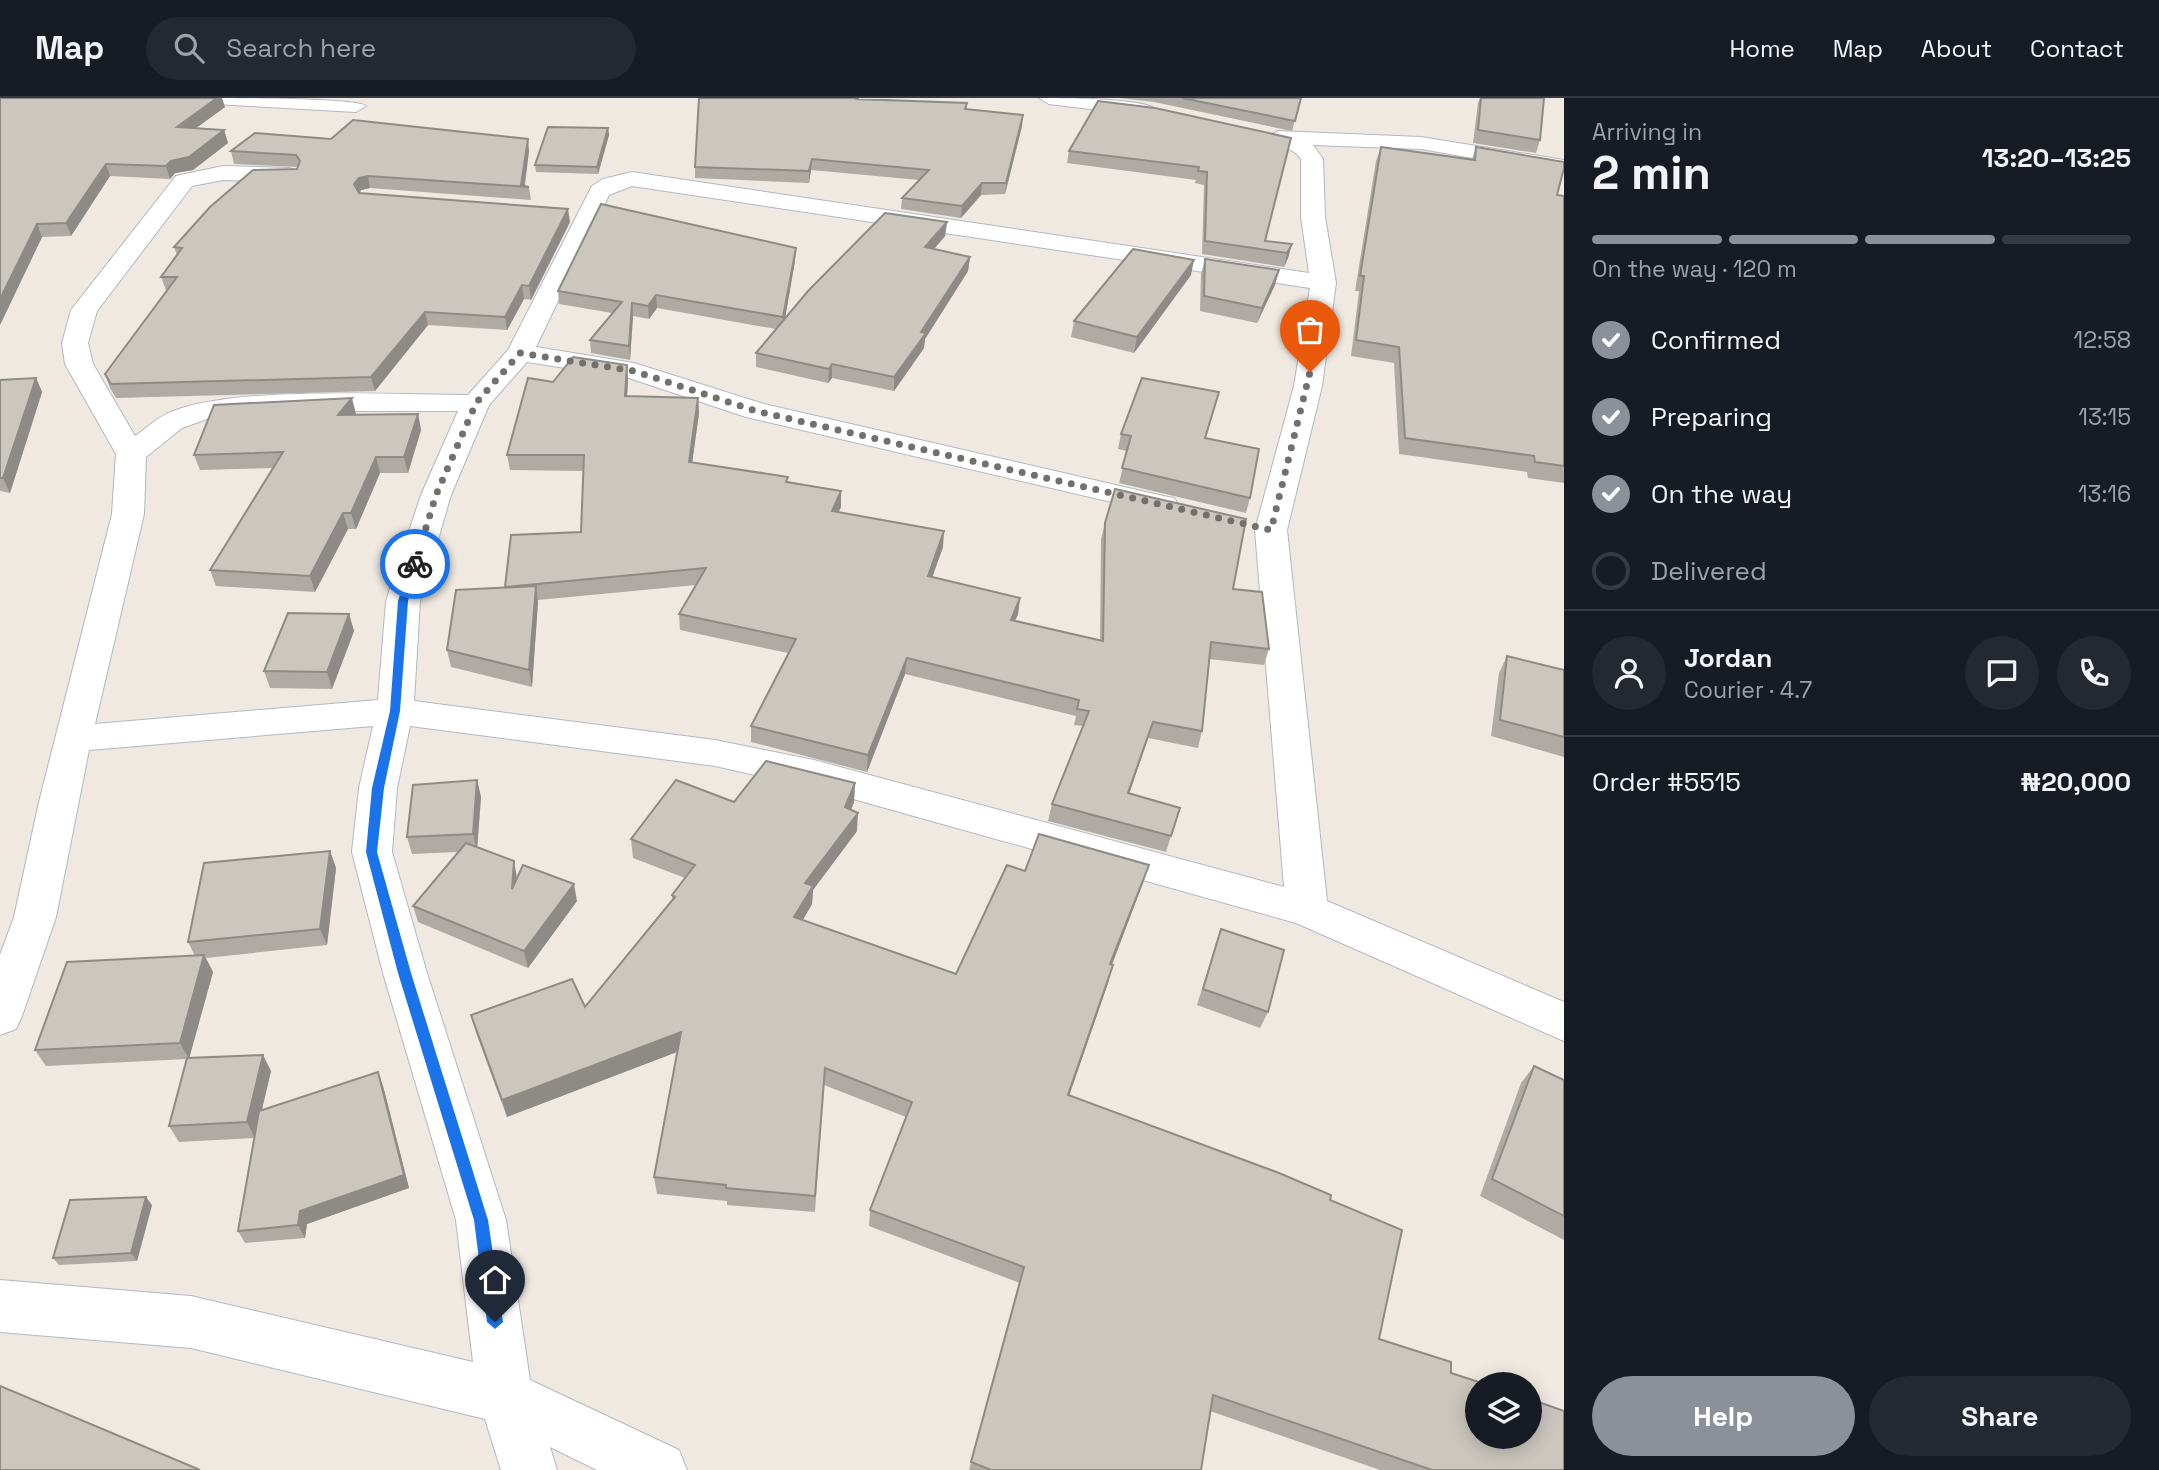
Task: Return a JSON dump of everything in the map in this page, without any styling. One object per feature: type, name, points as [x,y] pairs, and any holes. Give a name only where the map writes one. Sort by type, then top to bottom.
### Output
[{"type":"street","points":[[214,98],[356,106]]},
{"type":"street","points":[[1049,98],[1158,107]]},
{"type":"street","points":[[275,119],[296,103]]},
{"type":"street","points":[[1255,131],[1286,139],[1304,148],[1312,159],[1313,217],[1323,283],[1308,386],[1257,527],[1307,910]]},
{"type":"street","points":[[1286,139],[1421,143],[1564,167]]},
{"type":"street","points":[[0,1016],[35,917],[58,802],[128,514],[131,454],[79,364],[75,343],[84,310],[174,191],[184,181],[204,174],[235,151]]},
{"type":"street","points":[[204,174],[290,175]]},
{"type":"street","points":[[529,1470],[505,1397],[481,1220],[405,973],[372,852],[378,788],[395,711],[403,601],[436,495],[476,403],[520,353],[575,213],[611,184],[632,179],[1323,283]]},
{"type":"street","points":[[520,353],[634,371],[756,411],[1190,511]]},
{"type":"street","points":[[131,454],[172,422],[203,411],[305,404],[476,403]]},
{"type":"street","points":[[75,738],[237,727],[395,711],[715,753],[814,774],[1307,910],[1564,1022]]},
{"type":"street","points":[[0,1306],[191,1322],[505,1397],[659,1470]]},
{"type":"building","points":[[0,98],[217,98],[177,127],[224,130],[189,157],[171,161],[166,166],[106,164],[66,223],[37,224],[0,299]]},
{"type":"building","points":[[699,98],[858,98],[967,103],[965,109],[1023,115],[1006,183],[982,183],[962,206],[902,198],[929,170],[812,159],[809,171],[695,167]]},
{"type":"building","points":[[1182,98],[1301,98],[1295,121]]},
{"type":"building","points":[[1481,98],[1544,98],[1540,140],[1478,130]]},
{"type":"building","points":[[1098,101],[1155,108],[1291,138],[1265,241],[1292,244],[1287,253],[1205,241],[1207,172],[1198,171],[1199,167],[1069,151]]},
{"type":"building","points":[[353,120],[528,139],[521,185],[529,187],[368,176],[359,178],[354,184],[359,193],[568,209],[529,286],[522,285],[505,317],[425,312],[371,377],[111,384],[105,374],[177,277],[161,277],[182,248],[174,247],[210,207],[253,170],[297,169],[300,161],[296,155],[231,151],[255,133],[331,139]]},
{"type":"building","points":[[548,127],[608,128],[597,167],[535,165]]},
{"type":"building","points":[[1381,147],[1475,160],[1476,147],[1564,162],[1557,195],[1564,196],[1564,466],[1535,462],[1534,456],[1405,438],[1399,347],[1356,340],[1364,276],[1360,276]]},
{"type":"building","points":[[601,204],[796,248],[783,317],[656,295],[648,306],[632,303],[629,346],[590,340],[622,302],[558,291]]},
{"type":"building","points":[[885,213],[947,222],[925,247],[970,257],[921,332],[926,333],[894,377],[832,364],[829,369],[756,353],[808,291]]},
{"type":"building","points":[[1133,249],[1194,260],[1137,337],[1074,321]]},
{"type":"building","points":[[1205,259],[1279,270],[1262,308],[1204,296]]},
{"type":"building","points":[[573,357],[627,365],[625,396],[698,398],[689,462],[788,477],[786,482],[841,491],[832,511],[944,531],[928,576],[1020,598],[1011,620],[1103,641],[1105,523],[1115,489],[1246,519],[1233,589],[1262,592],[1269,649],[1211,642],[1202,731],[1153,722],[1128,793],[1180,808],[1171,836],[1052,804],[1089,711],[1077,709],[1079,700],[907,658],[868,755],[751,726],[796,639],[679,614],[706,568],[505,587],[511,535],[581,532],[584,455],[507,455],[528,378],[553,382]]},
{"type":"building","points":[[36,378],[3,478],[0,478],[0,380]]},
{"type":"building","points":[[1142,378],[1219,392],[1205,438],[1259,449],[1250,498],[1122,468],[1131,436],[1121,434]]},
{"type":"building","points":[[352,398],[338,415],[418,414],[404,457],[376,457],[351,513],[343,513],[310,576],[210,570],[283,452],[194,455],[214,405]]},
{"type":"building","points":[[536,586],[529,670],[447,650],[456,590]]},
{"type":"building","points":[[288,613],[349,614],[327,672],[264,671]]},
{"type":"building","points":[[1507,656],[1564,670],[1564,737],[1500,720]]},
{"type":"building","points":[[766,761],[855,783],[845,807],[858,813],[805,883],[813,886],[794,917],[956,974],[1007,865],[1025,871],[1039,834],[1149,865],[1110,964],[1113,965],[1068,1095],[1279,1173],[1331,1195],[1330,1200],[1402,1230],[1379,1339],[1451,1362],[1451,1373],[1465,1378],[1465,1449],[1542,1449],[1542,1403],[1564,1411],[1564,1470],[1432,1470],[1213,1395],[1201,1470],[991,1470],[971,1462],[1024,1267],[870,1210],[912,1102],[825,1068],[815,1196],[726,1188],[726,1185],[654,1177],[681,1032],[502,1100],[471,1015],[572,979],[585,1007],[675,897],[672,895],[695,865],[631,839],[676,780],[734,802]]},
{"type":"building","points":[[477,780],[473,834],[407,837],[413,785]]},
{"type":"building","points":[[466,843],[514,861],[512,889],[523,865],[574,884],[524,951],[413,906]]},
{"type":"building","points":[[330,851],[320,929],[188,942],[204,863]]},
{"type":"building","points":[[1221,929],[1284,950],[1268,1012],[1203,989]]},
{"type":"building","points":[[204,955],[180,1043],[35,1050],[67,962]]},
{"type":"building","points":[[263,1055],[247,1122],[169,1126],[187,1058]]},
{"type":"building","points":[[1534,1066],[1564,1080],[1564,1216],[1492,1179]]},
{"type":"building","points":[[378,1072],[404,1175],[300,1211],[298,1225],[238,1231],[259,1111]]},
{"type":"building","points":[[146,1197],[131,1253],[53,1258],[70,1200]]},
{"type":"building","points":[[0,1386],[200,1470],[0,1470]]},
{"type":"way so far","points":[[415,564],[436,495],[476,403],[520,353],[634,371],[756,411],[1271,530],[1310,372]]},
{"type":"route","points":[[415,564],[403,601],[395,711],[378,788],[372,852],[405,973],[481,1220],[495,1322]]}]
